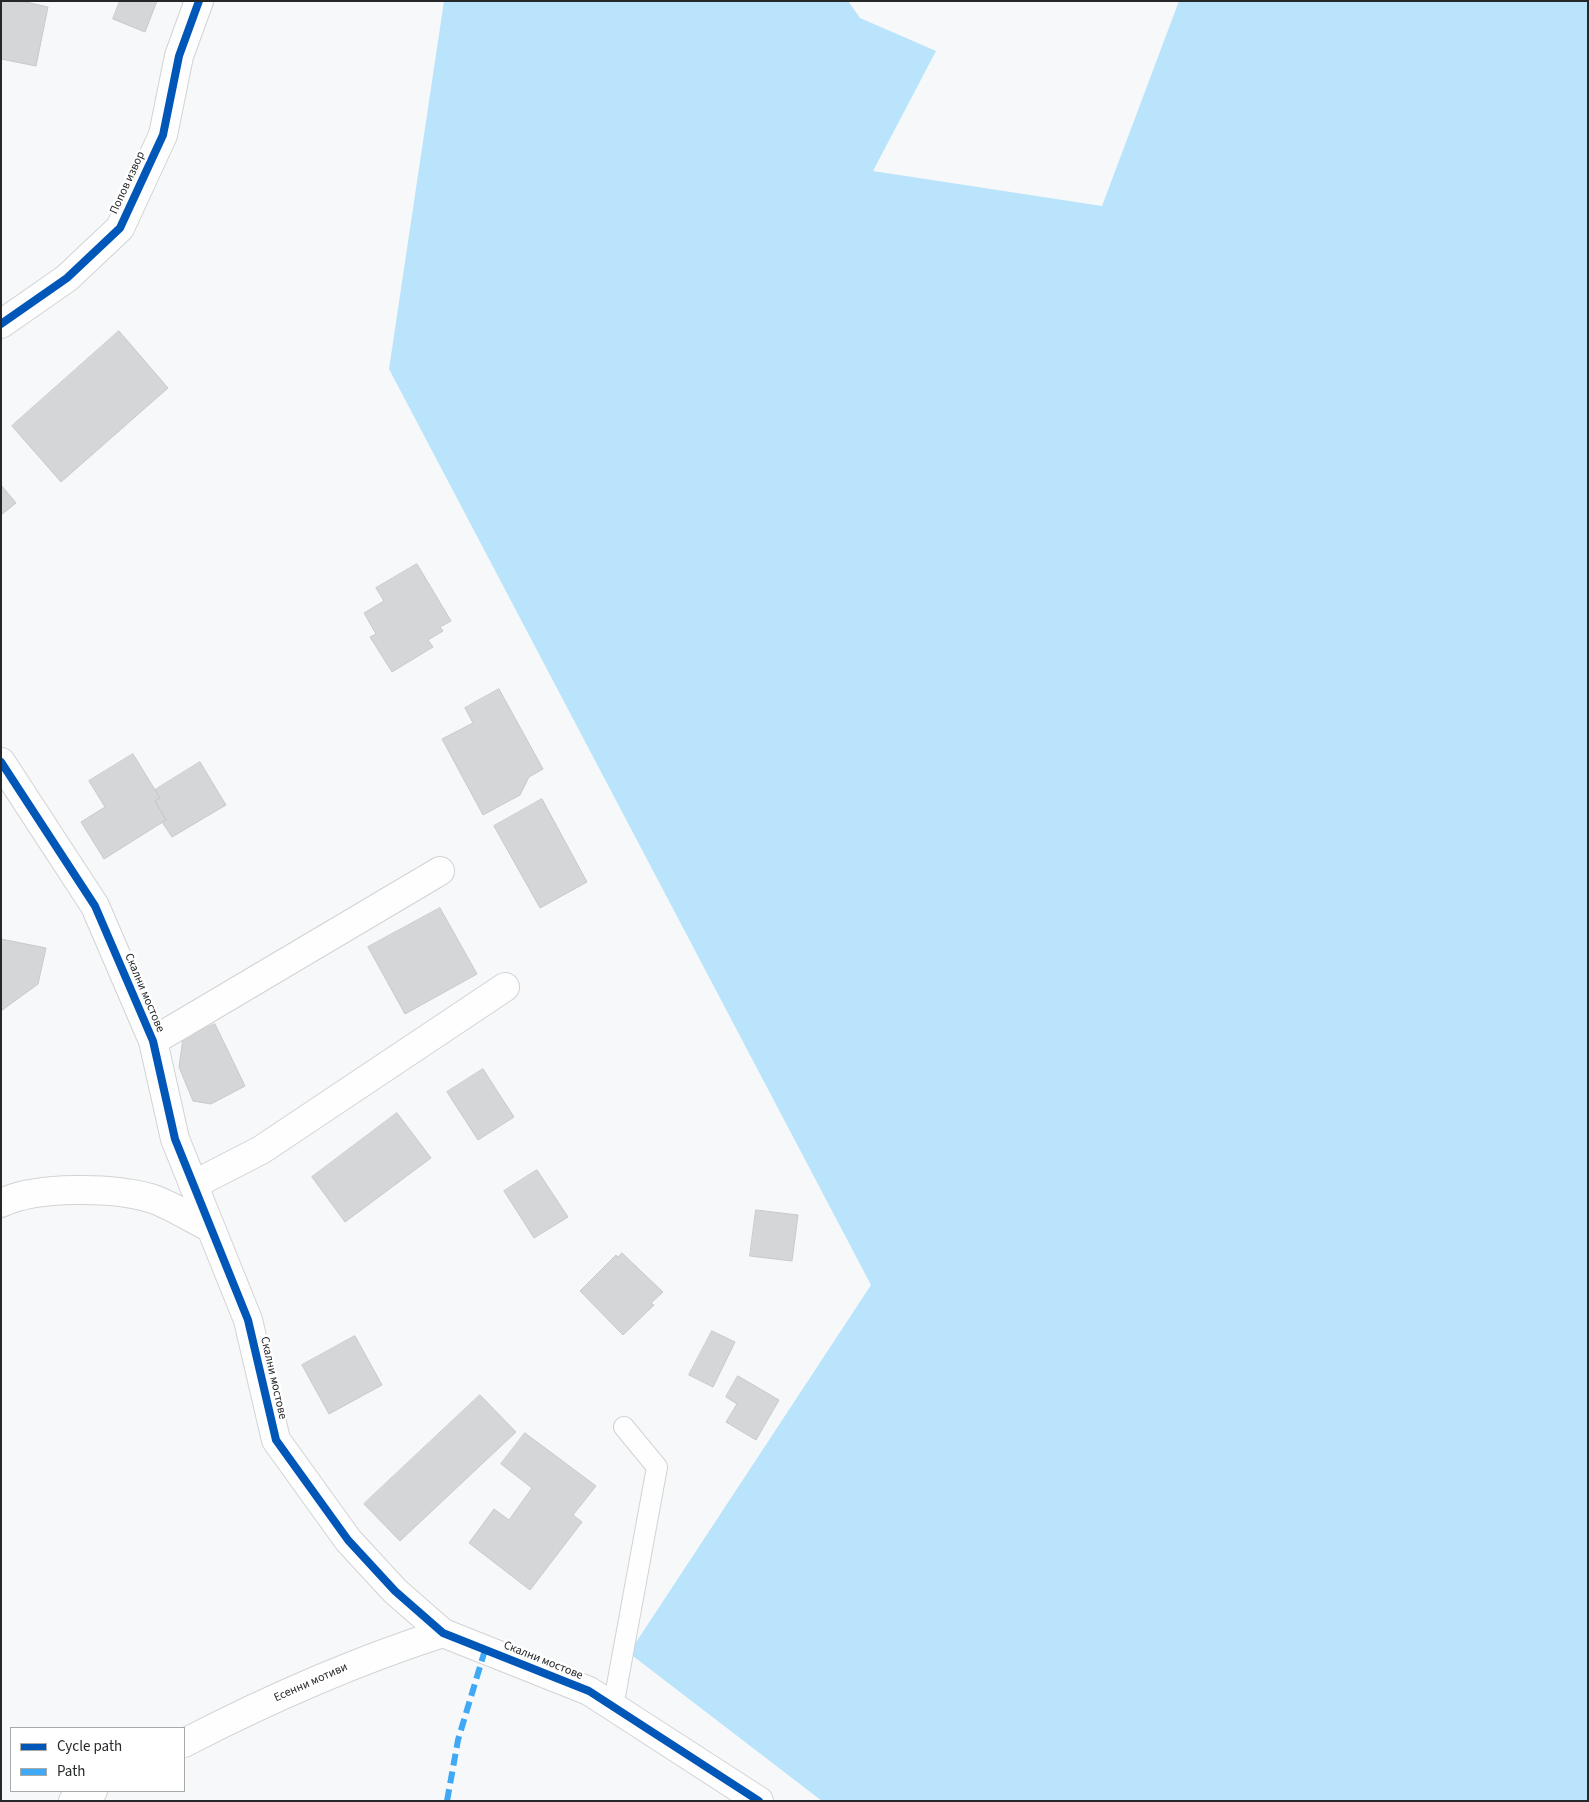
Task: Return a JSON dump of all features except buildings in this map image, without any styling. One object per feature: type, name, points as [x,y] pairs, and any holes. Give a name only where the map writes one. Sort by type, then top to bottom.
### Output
[{"type":"street","name":"Попов извор","points":[[1,324],[67,278],[120,228],[163,135],[179,56],[199,1]]},
{"type":"street","name":"Скални мостове","points":[[1,762],[95,906],[153,1041],[175,1139],[248,1320],[276,1440],[348,1540],[395,1591],[443,1633],[589,1691],[759,1801]]},
{"type":"street","points":[[153,1041],[440,871]]},
{"type":"street","points":[[193,1185],[261,1150],[504,987]]},
{"type":"street","points":[[1,1202],[14,1197],[84,1189],[150,1198],[209,1227]]},
{"type":"street","name":"Есенни мотиви","points":[[185,1742],[232,1718],[338,1671],[392,1649],[443,1633]]},
{"type":"street","points":[[73,1801],[91,1792]]},
{"type":"lane","points":[[613,1707],[657,1467],[624,1427]]},
{"type":"shaded area","points":[[444,1],[848,1],[860,18],[936,51],[873,171],[1102,206],[1179,1],[1588,1],[1588,1801],[822,1801],[629,1653],[871,1285],[389,369]]},
{"type":"marked path","points":[[447,1801],[458,1740],[485,1650]]},
{"type":"cycle path","points":[[1,324],[67,278],[120,228],[163,135],[179,56],[199,1]]},
{"type":"cycle path","points":[[1,762],[95,906],[153,1041],[175,1139],[248,1320],[276,1440],[348,1540],[395,1591],[443,1633],[589,1691],[759,1801]]}]
